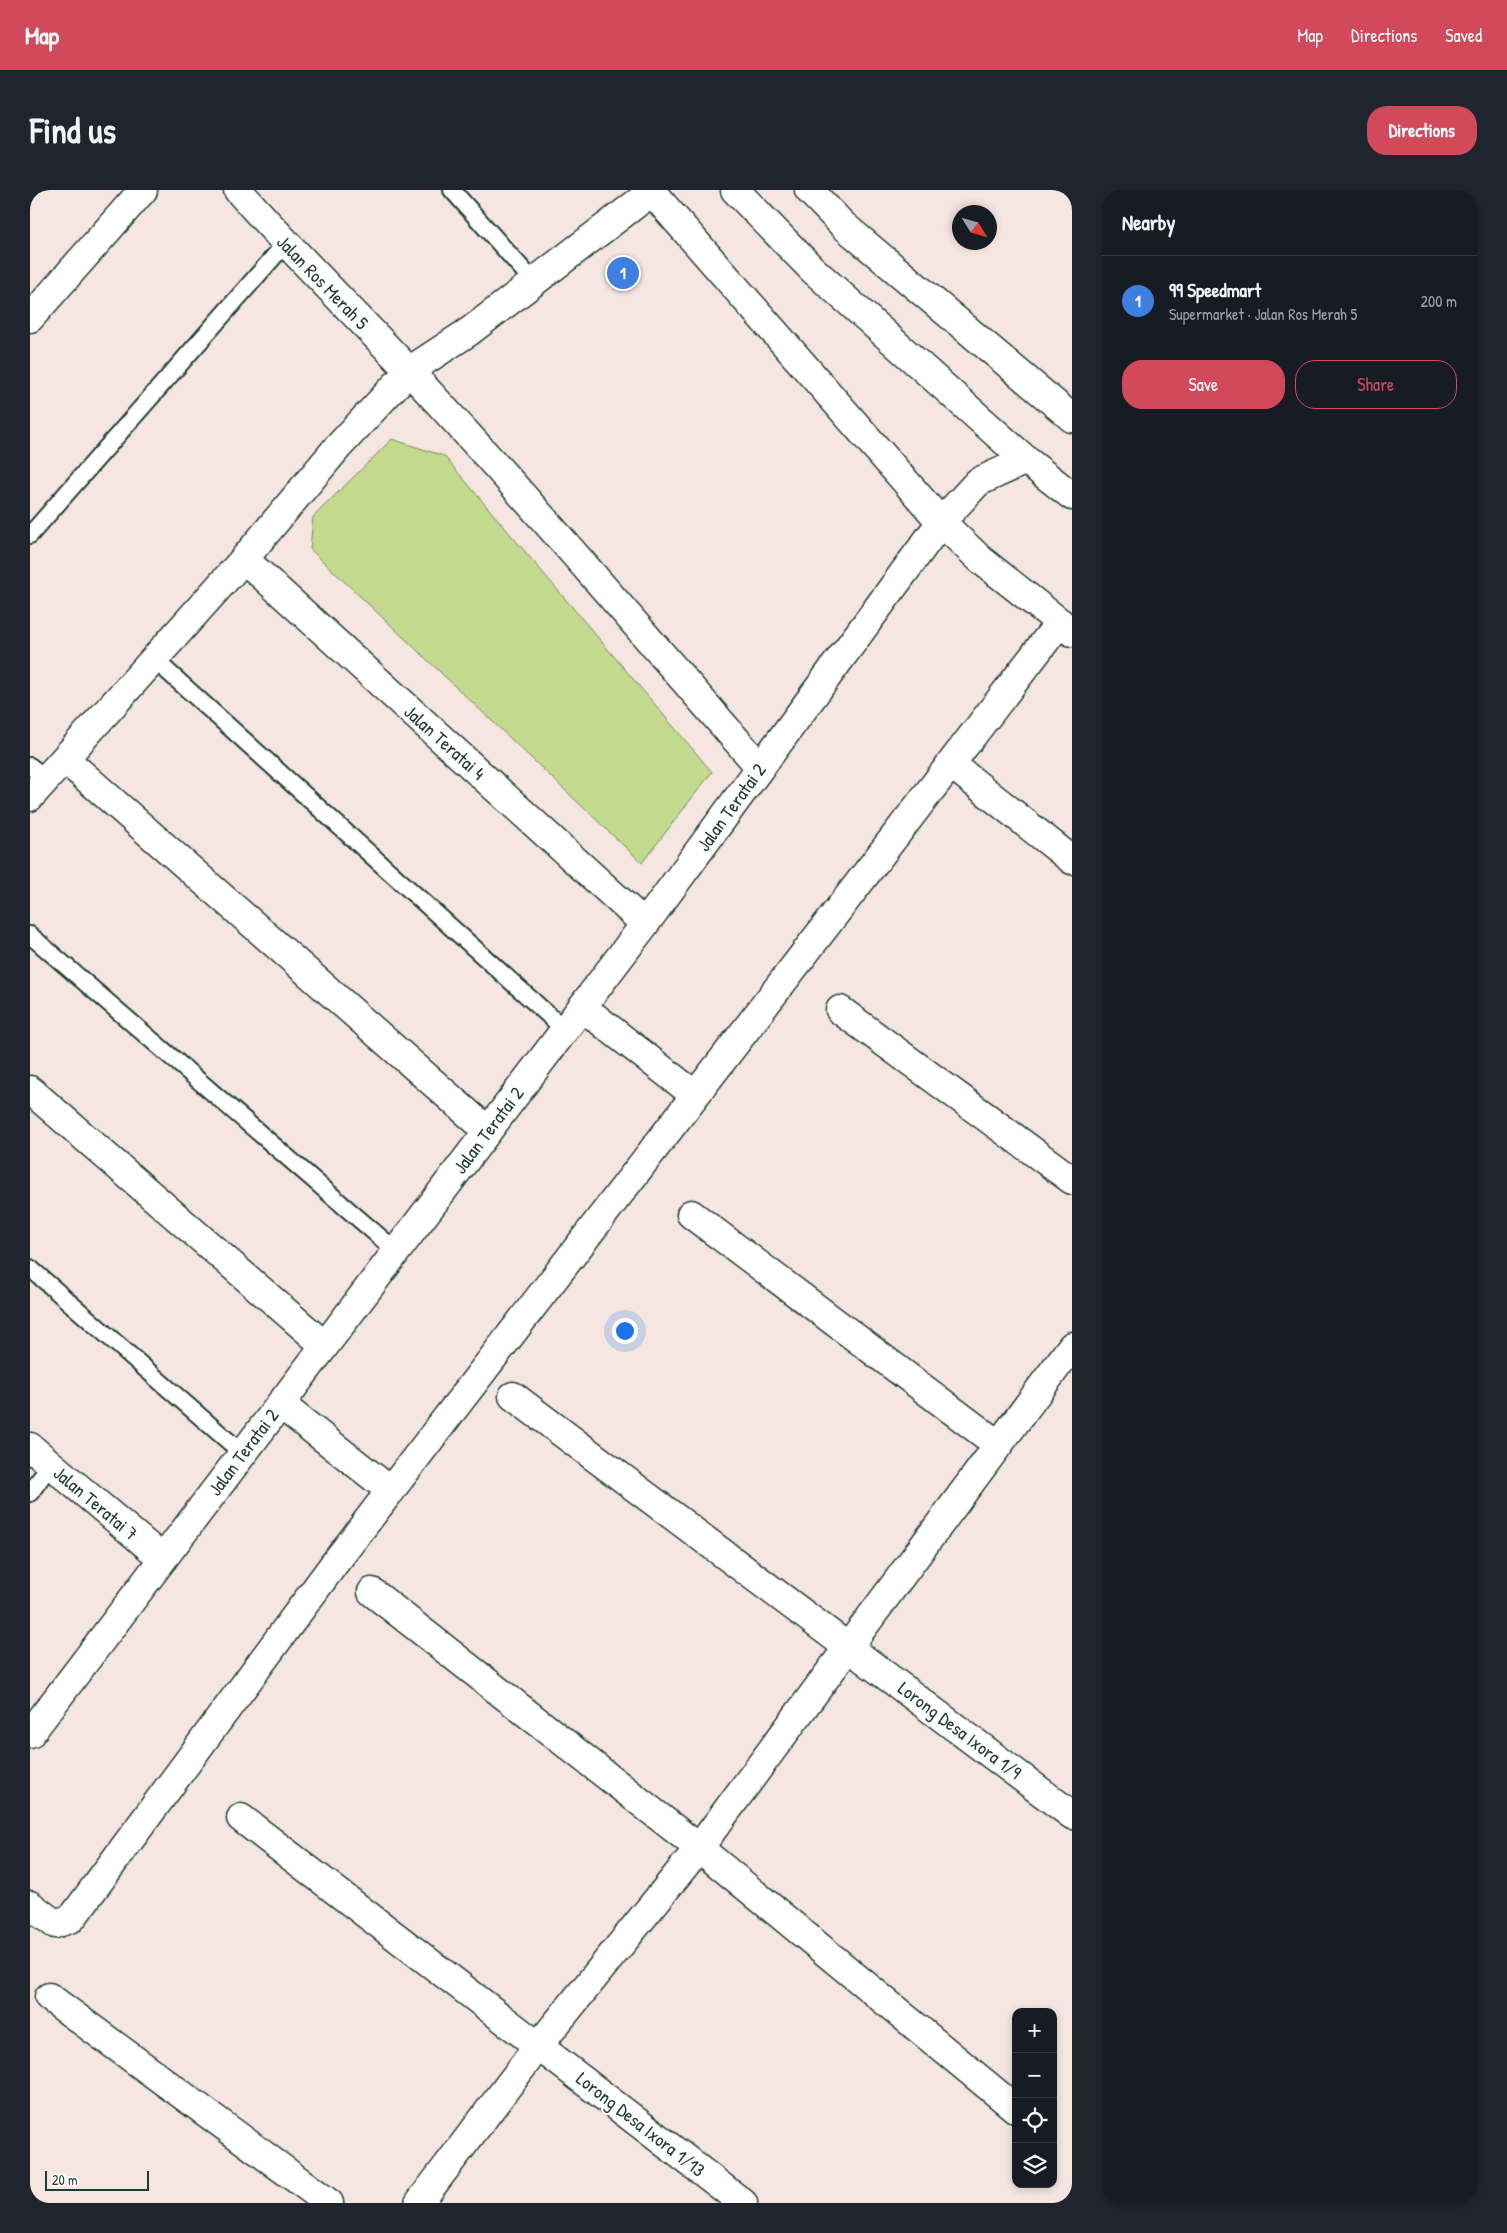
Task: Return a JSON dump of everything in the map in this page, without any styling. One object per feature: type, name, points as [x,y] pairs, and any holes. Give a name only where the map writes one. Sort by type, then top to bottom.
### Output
[{"type":"street","points":[[30,318],[143,190]]},
{"type":"street","name":"Jalan Ros Merah 5","points":[[238,190],[285,244],[410,371],[760,767]]},
{"type":"street","points":[[735,190],[812,269],[1026,460],[1072,496]]},
{"type":"street","points":[[808,190],[843,225],[1072,418]]},
{"type":"street","points":[[30,1905],[55,1924],[72,1918],[390,1491],[951,764],[1066,627],[981,560],[941,522],[652,191],[470,331],[410,371],[337,448],[244,559],[66,760],[35,781]]},
{"type":"street","name":"Jalan Teratai 2","points":[[30,1734],[645,924],[941,522],[978,482],[1026,460]]},
{"type":"street","name":"Jalan Teratai 4","points":[[244,559],[645,924]]},
{"type":"street","points":[[66,760],[488,1131]]},
{"type":"street","points":[[951,764],[1072,860]]},
{"type":"street","points":[[582,1007],[695,1095]]},
{"type":"street","points":[[840,1010],[1072,1180]]},
{"type":"street","points":[[30,1090],[324,1345]]},
{"type":"street","points":[[691,1214],[998,1444]]},
{"type":"street","points":[[419,2203],[539,2045],[699,1848],[1072,1346]]},
{"type":"street","name":"Lorong Desa Ixora 1/9","points":[[513,1396],[1072,1814]]},
{"type":"street","points":[[280,1404],[390,1491]]},
{"type":"street","name":"Jalan Teratai 7","points":[[30,1447],[162,1558]]},
{"type":"street","points":[[372,1592],[699,1848],[1012,2107]]},
{"type":"street","name":"Lorong Desa Ixora 1/13","points":[[241,1818],[743,2203]]},
{"type":"street","points":[[49,1998],[329,2203]]},
{"type":"lane","points":[[452,190],[533,281]]},
{"type":"lane","points":[[30,535],[285,244]]},
{"type":"lane","points":[[155,660],[565,1030]]},
{"type":"lane","points":[[30,935],[396,1251]]},
{"type":"lane","points":[[30,1268],[242,1453]]},
{"type":"lane","points":[[30,1493],[50,1465]]},
{"type":"green space","points":[[392,439],[444,456],[712,772],[642,863],[310,549],[313,517]]},
{"type":"place","name":"99 Speedmart","points":[[623,273]]}]
